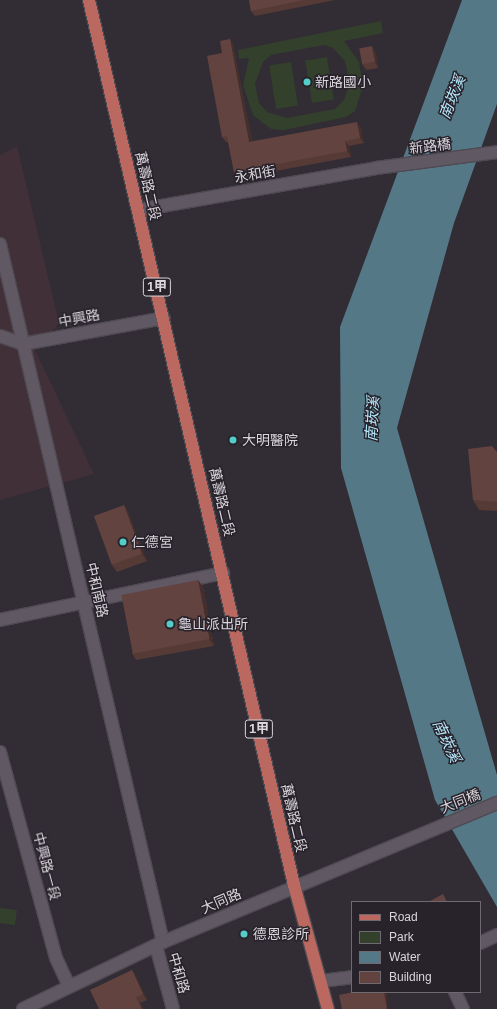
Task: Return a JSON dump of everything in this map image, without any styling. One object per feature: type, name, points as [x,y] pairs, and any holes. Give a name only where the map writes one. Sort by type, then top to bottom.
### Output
[{"type":"main road","name":"萬壽路二段","points":[[89,0],[139,210],[294,885],[328,1009]]},
{"type":"street","name":"新路橋","points":[[376,168],[493,153]]},
{"type":"street","name":"永和街","points":[[139,210],[376,168]]},
{"type":"street","name":"中和南路","points":[[0,244],[84,603],[159,944]]},
{"type":"street","name":"中興路","points":[[0,336],[23,344],[164,318]]},
{"type":"street","points":[[0,620],[223,573]]},
{"type":"street","name":"中興路一段","points":[[0,752],[56,958],[69,986]]},
{"type":"street","name":"大同橋","points":[[434,827],[497,803]]},
{"type":"street","name":"大同路","points":[[23,1009],[159,944],[294,885],[434,827]]},
{"type":"street","points":[[481,943],[497,935]]},
{"type":"street","name":"中和路","points":[[159,944],[173,1009]]},
{"type":"street","points":[[321,982],[351,977]]},
{"type":"street","points":[[455,993],[463,1009]]},
{"type":"shaded area","points":[[17,146],[59,323],[35,350],[94,474],[0,500],[0,155]]},
{"type":"green space","points":[[381,21],[383,33],[344,41],[359,62],[363,86],[355,111],[346,117],[284,130],[271,129],[253,115],[243,85],[249,58],[239,59],[238,50]],"holes":[[[324,45],[333,48],[345,61],[350,83],[344,100],[335,109],[287,118],[267,112],[259,103],[255,84],[263,62],[271,55]]]},
{"type":"green space","points":[[327,57],[334,99],[312,103],[305,60]]},
{"type":"green space","points":[[291,62],[298,105],[276,109],[269,65]]},
{"type":"green space","points":[[0,908],[17,910],[15,925],[0,923]]},
{"type":"water","name":"南崁溪","points":[[462,0],[497,0],[497,104],[454,223],[397,428],[497,775],[497,907],[435,800],[341,468],[340,327]]},
{"type":"building","points":[[249,0],[304,0],[251,11]]},
{"type":"building","points":[[230,39],[249,142],[357,122],[360,138],[345,141],[347,151],[234,172],[227,136],[222,137],[207,56],[222,53],[220,41]]},
{"type":"building","points":[[372,46],[375,62],[362,64],[359,48]]},
{"type":"building","points":[[492,446],[497,452],[497,502],[473,500],[468,449]]},
{"type":"building","name":"仁德宮","points":[[124,505],[142,554],[112,565],[94,516]]},
{"type":"building","name":"龜山派出所","points":[[198,580],[209,639],[133,654],[121,595]]},
{"type":"building","points":[[443,894],[446,901],[430,901]]},
{"type":"building","points":[[132,970],[143,994],[136,997],[142,1009],[99,1009],[90,990]]},
{"type":"building","points":[[351,993],[384,993],[387,1009],[342,1009],[339,995]]},
{"type":"place","name":"新路國小","points":[[307,82]]},
{"type":"place","name":"大明醫院","points":[[233,440]]},
{"type":"place","name":"仁德宮","points":[[123,542]]},
{"type":"place","name":"龜山派出所","points":[[170,624]]},
{"type":"place","name":"德恩診所","points":[[244,934]]}]
